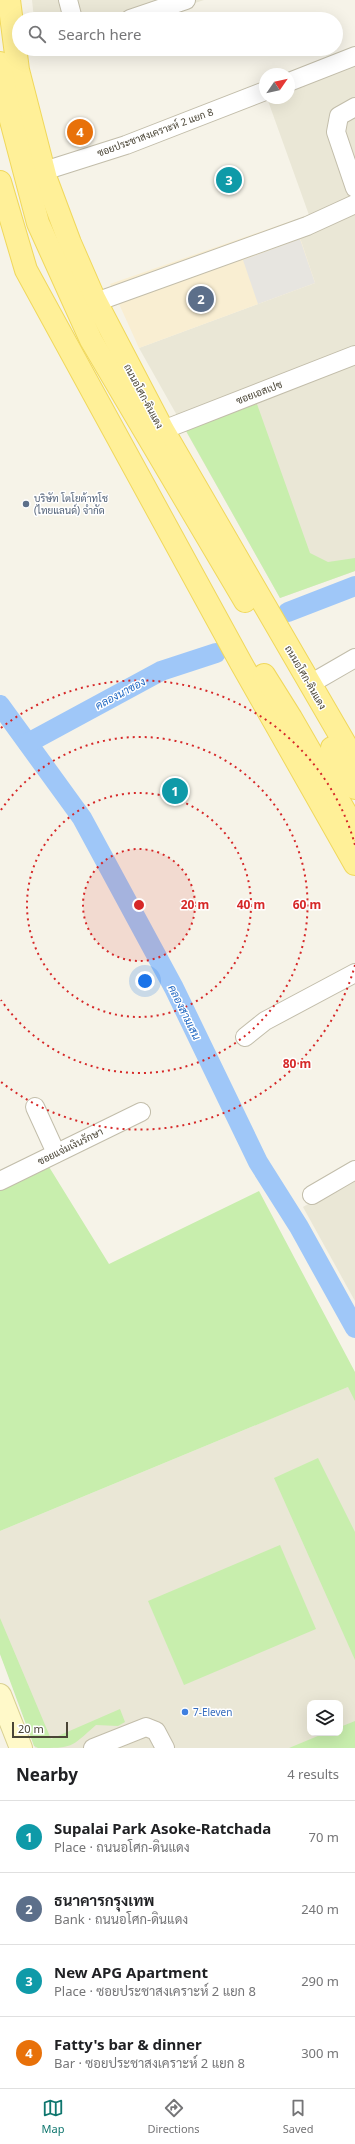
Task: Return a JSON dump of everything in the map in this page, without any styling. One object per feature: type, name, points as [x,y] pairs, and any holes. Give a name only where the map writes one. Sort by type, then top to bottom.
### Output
[{"type":"main road","name":"ถนนอโศก-ดินแดง","points":[[9,0],[12,23]]},
{"type":"main road","name":"ถนนอโศก-ดินแดง","points":[[16,56],[18,70],[44,171],[70,243],[96,302],[163,430],[355,761]]},
{"type":"main road","name":"ถนนอโศก-ดินแดง","points":[[0,63],[9,113],[38,223],[91,340],[355,788]]},
{"type":"main road","points":[[0,182],[26,270],[189,567],[355,864]]},
{"type":"main road","points":[[189,567],[245,646],[287,712],[355,829]]},
{"type":"main road","points":[[0,1695],[21,1748]]},
{"type":"street","points":[[68,0],[71,12]]},
{"type":"street","points":[[151,12],[186,0]]},
{"type":"street","points":[[295,80],[355,56]]},
{"type":"street","name":"ซอยประชาสงเคราะห์ 2 แยก 8","points":[[44,171],[126,144],[259,93]]},
{"type":"street","points":[[355,107],[339,116],[336,132],[355,188]]},
{"type":"street","points":[[96,302],[307,226],[355,204]]},
{"type":"street","name":"ซอยเอสเปซ","points":[[163,430],[355,355]]},
{"type":"street","points":[[310,684],[355,658]]},
{"type":"street","points":[[245,1037],[265,1021],[355,973]]},
{"type":"street","points":[[35,1107],[56,1153]]},
{"type":"street","name":"ซอยแจ่มเงินรักษา","points":[[0,1181],[140,1112]]},
{"type":"street","points":[[312,1195],[355,1170]]},
{"type":"street","points":[[93,1748],[146,1727],[156,1730],[165,1748]]},
{"type":"shaded area","points":[[32,0],[204,0],[168,12],[33,12]]},
{"type":"shaded area","points":[[355,63],[355,571],[280,598],[139,348],[315,283],[294,220],[309,215],[269,104],[295,104],[295,85]]},
{"type":"shaded area","points":[[294,220],[315,283],[139,348],[110,284]]},
{"type":"shaded area","points":[[300,239],[315,283],[258,304],[243,260]]},
{"type":"shaded area","points":[[355,1177],[355,1301],[303,1207]]},
{"type":"shaded area","points":[[355,1384],[355,1748],[35,1748],[22,1709],[0,1654],[0,1531]]},
{"type":"green space","points":[[257,404],[310,553],[328,562],[355,558],[355,571],[280,598],[185,429]]},
{"type":"green space","points":[[46,1162],[109,1264],[259,1191],[355,1372],[355,1401],[348,1387],[0,1531],[0,1186]]},
{"type":"green space","points":[[318,1458],[355,1532],[355,1660],[274,1478]]},
{"type":"green space","points":[[280,1545],[316,1629],[184,1685],[148,1601]]},
{"type":"green space","points":[[0,1618],[51,1739],[120,1709],[125,1722],[118,1726],[96,1725],[81,1738],[65,1747],[38,1748],[34,1746],[0,1654]]},
{"type":"green space","points":[[355,1721],[355,1748],[289,1748],[318,1736],[343,1736],[343,1726]]},
{"type":"waterway","name":"คลองนาซอง","points":[[288,612],[355,586]]},
{"type":"waterway","name":"คลองนาซอง","points":[[28,743],[161,671],[216,653]]},
{"type":"waterway","name":"คลองสามเสน","points":[[0,705],[82,818],[174,988],[258,1162],[299,1227],[355,1328]]},
{"type":"place","name":"Fatty's bar & dinner","points":[[80,132]]},
{"type":"place","name":"New APG Apartment","points":[[229,180]]},
{"type":"place","name":"ธนาคารกรุงเทพ","points":[[201,299]]},
{"type":"place","name":"บริษัท โตโยต้าทูโช (ไทยแลนด์) จำกัด","points":[[26,504]]},
{"type":"place","name":"Supalai Park Asoke-Ratchada","points":[[175,791]]},
{"type":"place","name":"7-Eleven","points":[[185,1712]]}]
